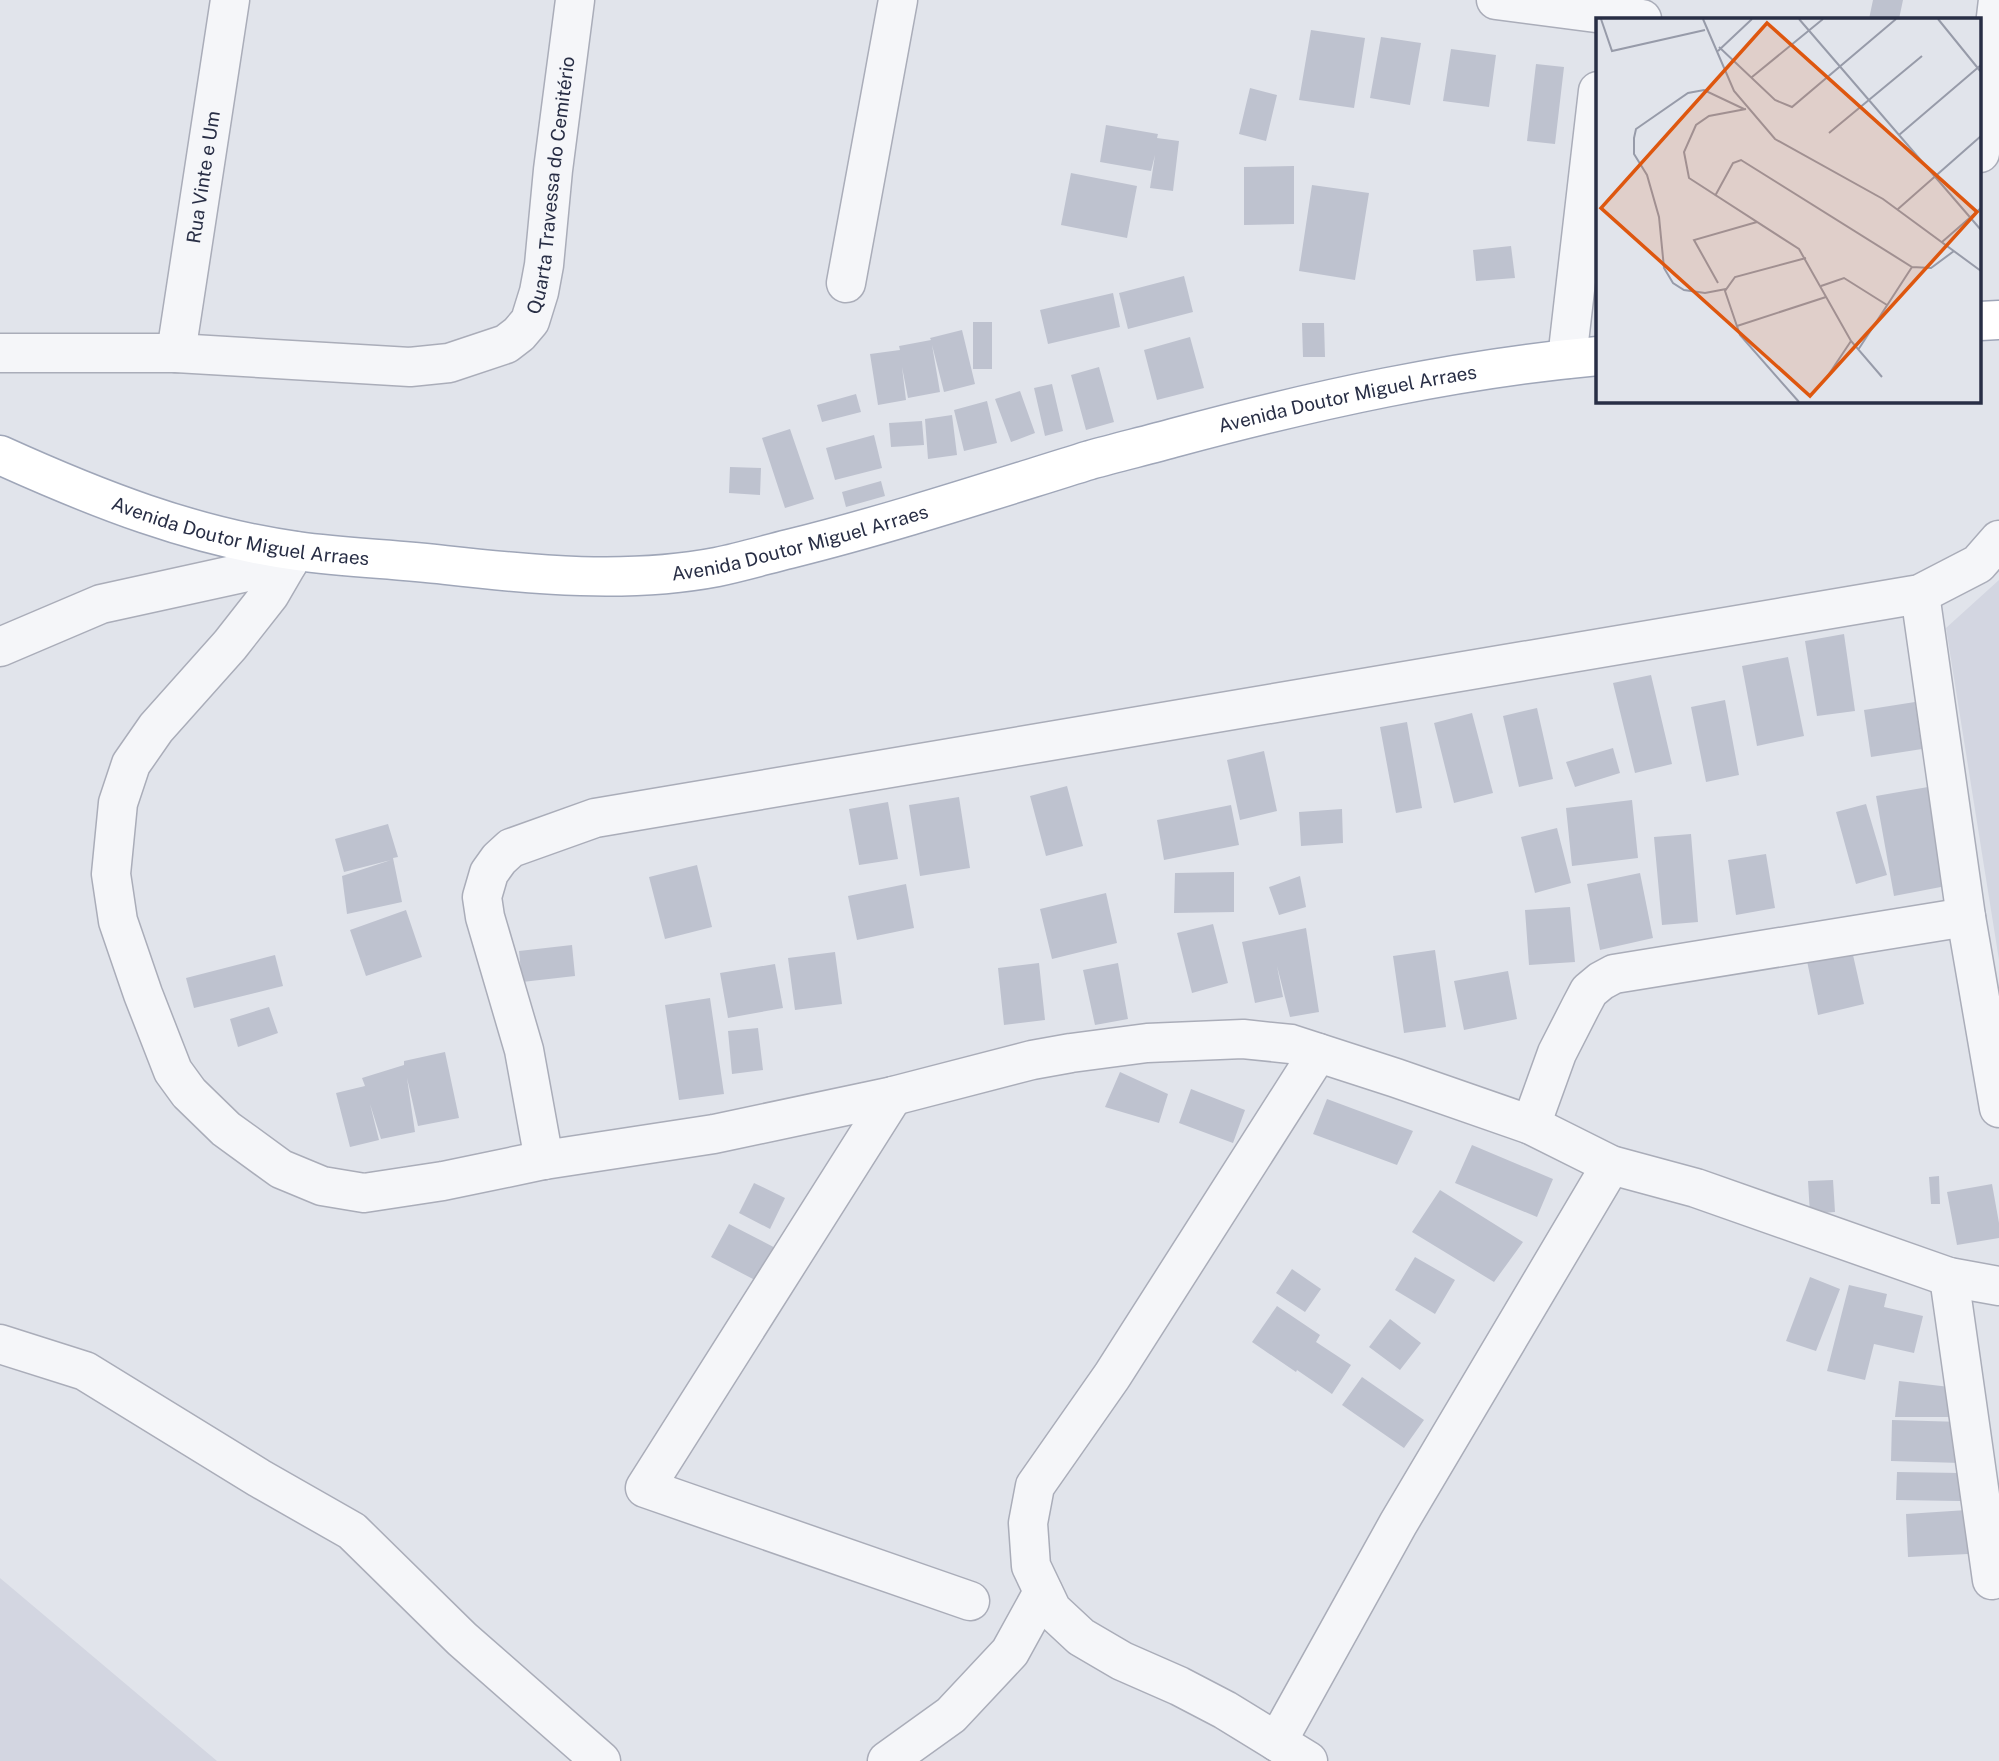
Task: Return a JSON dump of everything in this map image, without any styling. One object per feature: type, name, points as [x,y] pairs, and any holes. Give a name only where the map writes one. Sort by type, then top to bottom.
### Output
[{"type":"main road","name":"Avenida Doutor Miguel Arraes","points":[[0,455],[147,516],[292,557],[511,572],[657,574],[716,567],[847,534],[1094,459],[1269,412],[1443,377],[1583,357]]},
{"type":"street","name":"Rua Vinte e Um","points":[[176,354],[230,0]]},
{"type":"street","name":"Quarta Travessa do Cemitério","points":[[0,353],[176,354],[410,367],[449,363],[506,344],[530,321],[539,292],[575,0]]},
{"type":"street","points":[[846,283],[898,0]]},
{"type":"street","points":[[1496,0],[1616,13]]},
{"type":"street","points":[[1982,135],[1998,0]]},
{"type":"street","points":[[1583,357],[1596,126]]},
{"type":"street","points":[[544,1160],[524,1050],[485,917],[482,897],[489,873],[511,848],[595,818],[1920,594],[1978,564],[1999,540]]},
{"type":"street","points":[[0,647],[102,604],[292,557]]},
{"type":"street","points":[[292,557],[270,594],[230,645],[156,728],[131,764],[118,803],[111,874],[118,921],[173,1071],[189,1093],[244,1143],[281,1169],[322,1186],[364,1194],[544,1160],[714,1134],[893,1096],[1032,1060],[1071,1053],[1147,1043],[1243,1039],[1291,1044],[1531,1125],[1611,1165],[1696,1188],[1950,1278],[1999,1286]]},
{"type":"street","points":[[1920,594],[1966,917],[1999,1108]]},
{"type":"street","points":[[1531,1125],[1557,1053],[1589,991],[1614,974],[1966,917]]},
{"type":"street","points":[[1318,1053],[1112,1376],[1035,1486],[1028,1523],[1031,1566],[1043,1592],[1052,1610],[1081,1637],[1122,1661],[1225,1710],[1293,1752],[1398,1524],[1611,1165]]},
{"type":"street","points":[[893,1096],[645,1488],[970,1601]]},
{"type":"street","points":[[1950,1278],[1992,1580]]},
{"type":"street","points":[[0,1344],[85,1371],[259,1478],[352,1531],[462,1639],[601,1761]]},
{"type":"street","points":[[887,1761],[951,1715],[1010,1652],[1043,1592]]},
{"type":"shaded area","points":[[1999,580],[1999,960],[1946,628]]},
{"type":"shaded area","points":[[0,1578],[217,1761],[0,1761]]},
{"type":"building","points":[[1873,0],[1903,0],[1899,18],[1869,18]]},
{"type":"building","points":[[1311,30],[1365,38],[1354,108],[1299,100]]},
{"type":"building","points":[[1381,37],[1421,43],[1410,105],[1370,98]]},
{"type":"building","points":[[1451,49],[1496,55],[1489,107],[1443,101]]},
{"type":"building","points":[[1536,64],[1564,67],[1555,144],[1527,141]]},
{"type":"building","points":[[1250,88],[1277,95],[1266,141],[1239,134]]},
{"type":"building","points":[[1106,125],[1158,134],[1157,138],[1179,141],[1173,191],[1150,188],[1155,155],[1151,171],[1100,162]]},
{"type":"building","points":[[1294,166],[1294,224],[1244,225],[1244,167]]},
{"type":"building","points":[[1071,173],[1137,186],[1127,238],[1061,225]]},
{"type":"building","points":[[1312,185],[1369,193],[1355,280],[1299,271]]},
{"type":"building","points":[[1511,246],[1515,278],[1476,281],[1473,250]]},
{"type":"building","points":[[1184,276],[1193,312],[1128,329],[1119,293]]},
{"type":"building","points":[[1113,293],[1120,327],[1048,344],[1040,310]]},
{"type":"building","points":[[973,322],[992,322],[992,369],[973,369]]},
{"type":"building","points":[[1302,323],[1324,323],[1325,357],[1303,357]]},
{"type":"building","points":[[962,330],[975,384],[944,392],[932,345],[940,392],[908,398],[902,367],[906,400],[878,405],[870,354],[900,350],[899,346]]},
{"type":"building","points":[[1190,337],[1204,388],[1157,400],[1144,350]]},
{"type":"building","points":[[1099,367],[1114,422],[1086,430],[1071,375]]},
{"type":"building","points":[[1052,384],[1063,431],[1045,436],[1034,388]]},
{"type":"building","points":[[1020,391],[1035,433],[1011,442],[995,399]]},
{"type":"building","points":[[856,394],[861,412],[822,422],[817,405]]},
{"type":"building","points":[[987,401],[997,443],[964,451],[954,410]]},
{"type":"building","points":[[952,415],[957,455],[928,459],[925,419]]},
{"type":"building","points":[[922,421],[924,445],[891,447],[889,423]]},
{"type":"building","points":[[790,429],[814,499],[785,508],[762,438]]},
{"type":"building","points":[[874,435],[882,468],[835,480],[826,448]]},
{"type":"building","points":[[730,467],[761,468],[760,495],[729,493]]},
{"type":"building","points":[[881,481],[885,496],[846,507],[842,492]]},
{"type":"building","points":[[1844,634],[1855,711],[1817,716],[1805,641]]},
{"type":"building","points":[[1788,657],[1804,736],[1757,746],[1742,666]]},
{"type":"building","points":[[1651,675],[1672,764],[1635,773],[1613,683]]},
{"type":"building","points":[[1725,700],[1739,775],[1706,782],[1691,707]]},
{"type":"building","points":[[1915,702],[1922,749],[1871,757],[1864,710]]},
{"type":"building","points":[[1537,708],[1553,779],[1519,787],[1503,716]]},
{"type":"building","points":[[1472,713],[1493,793],[1454,803],[1434,723]]},
{"type":"building","points":[[1407,722],[1422,808],[1396,813],[1380,727]]},
{"type":"building","points":[[1613,748],[1620,773],[1575,787],[1566,762]]},
{"type":"building","points":[[1264,751],[1277,811],[1240,820],[1227,760]]},
{"type":"building","points":[[1067,786],[1083,846],[1046,856],[1030,796]]},
{"type":"building","points":[[1928,787],[1946,886],[1894,896],[1876,796]]},
{"type":"building","points":[[959,797],[970,868],[920,876],[909,805]]},
{"type":"building","points":[[1632,800],[1638,858],[1572,866],[1566,808]]},
{"type":"building","points":[[888,802],[898,859],[859,865],[849,809]]},
{"type":"building","points":[[1866,804],[1887,875],[1856,884],[1836,812]]},
{"type":"building","points":[[1231,805],[1239,845],[1164,860],[1157,820]]},
{"type":"building","points":[[1342,809],[1343,843],[1301,846],[1299,812]]},
{"type":"building","points":[[388,824],[398,857],[393,858],[402,902],[347,914],[342,876],[391,860],[344,872],[335,839]]},
{"type":"building","points":[[1557,828],[1571,883],[1535,893],[1521,837]]},
{"type":"building","points":[[1691,834],[1698,922],[1662,925],[1654,837]]},
{"type":"building","points":[[1766,854],[1775,908],[1736,915],[1728,860]]},
{"type":"building","points":[[697,865],[712,927],[665,939],[649,877]]},
{"type":"building","points":[[1234,872],[1234,912],[1174,913],[1175,873]]},
{"type":"building","points":[[1640,873],[1653,938],[1600,950],[1587,884]]},
{"type":"building","points":[[1300,876],[1306,907],[1279,915],[1269,887]]},
{"type":"building","points":[[906,884],[914,928],[857,940],[848,896]]},
{"type":"building","points":[[1106,893],[1117,943],[1052,959],[1040,909]]},
{"type":"building","points":[[1570,907],[1575,962],[1529,965],[1525,910]]},
{"type":"building","points":[[406,910],[422,957],[366,976],[350,930]]},
{"type":"building","points":[[1213,924],[1228,983],[1192,993],[1177,933]]},
{"type":"building","points":[[1306,928],[1319,1012],[1290,1017],[1277,966],[1283,997],[1255,1003],[1242,942]]},
{"type":"building","points":[[572,945],[575,976],[522,982],[519,951]]},
{"type":"building","points":[[1851,946],[1864,1004],[1818,1015],[1806,956]]},
{"type":"building","points":[[1435,950],[1446,1027],[1404,1033],[1393,956]]},
{"type":"building","points":[[835,952],[842,1004],[795,1010],[788,958]]},
{"type":"building","points":[[275,955],[283,986],[194,1008],[186,978]]},
{"type":"building","points":[[1039,963],[1045,1020],[1004,1025],[998,968]]},
{"type":"building","points":[[1118,963],[1128,1019],[1095,1025],[1083,970]]},
{"type":"building","points":[[775,964],[783,1008],[728,1018],[720,973]]},
{"type":"building","points":[[1508,971],[1517,1019],[1464,1030],[1454,981]]},
{"type":"building","points":[[710,998],[724,1094],[679,1100],[665,1005]]},
{"type":"building","points":[[269,1007],[278,1033],[238,1047],[230,1019]]},
{"type":"building","points":[[758,1028],[763,1070],[732,1074],[728,1031]]},
{"type":"building","points":[[445,1052],[459,1118],[418,1126],[407,1078],[415,1132],[381,1139],[370,1104],[379,1140],[350,1147],[336,1093],[365,1086],[362,1078],[404,1065],[404,1061]]},
{"type":"building","points":[[1120,1072],[1168,1094],[1159,1123],[1105,1107]]},
{"type":"building","points":[[1191,1089],[1245,1110],[1233,1143],[1179,1123]]},
{"type":"building","points":[[1327,1099],[1413,1131],[1397,1165],[1313,1134]]},
{"type":"building","points":[[1472,1145],[1553,1179],[1537,1217],[1455,1183]]},
{"type":"building","points":[[1939,1176],[1940,1204],[1931,1204],[1929,1177]]},
{"type":"building","points":[[1833,1180],[1835,1212],[1810,1214],[1808,1181]]},
{"type":"building","points":[[754,1183],[785,1198],[770,1229],[739,1213]]},
{"type":"building","points":[[1992,1184],[1999,1238],[1957,1245],[1947,1192]]},
{"type":"building","points":[[1440,1190],[1523,1242],[1494,1282],[1412,1232]]},
{"type":"building","points":[[729,1224],[787,1254],[770,1288],[711,1257]]},
{"type":"building","points":[[1415,1257],[1455,1280],[1435,1314],[1395,1290]]},
{"type":"building","points":[[1292,1269],[1321,1289],[1305,1312],[1276,1293]]},
{"type":"building","points":[[1810,1277],[1840,1289],[1816,1351],[1786,1341]]},
{"type":"building","points":[[1849,1285],[1887,1294],[1884,1307],[1923,1316],[1914,1353],[1874,1344],[1865,1380],[1827,1371]]},
{"type":"building","points":[[1277,1306],[1320,1335],[1316,1342],[1351,1365],[1332,1394],[1252,1342]]},
{"type":"building","points":[[1390,1319],[1421,1343],[1400,1370],[1369,1347]]},
{"type":"building","points":[[1362,1377],[1424,1420],[1404,1448],[1342,1405]]},
{"type":"building","points":[[1899,1381],[1958,1388],[1953,1417],[1895,1417]]},
{"type":"building","points":[[1892,1420],[1963,1422],[1961,1463],[1891,1461]]},
{"type":"building","points":[[1897,1472],[1961,1473],[1960,1501],[1896,1500]]},
{"type":"building","points":[[1967,1510],[1968,1554],[1908,1557],[1906,1514]]}]
